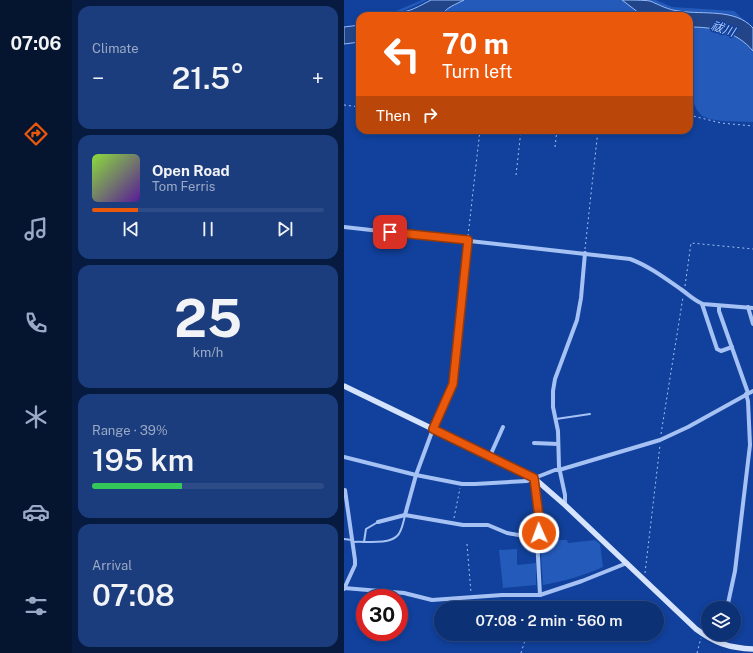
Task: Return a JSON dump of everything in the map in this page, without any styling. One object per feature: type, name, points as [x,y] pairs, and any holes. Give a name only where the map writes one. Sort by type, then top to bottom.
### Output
[{"type":"street","points":[[344,227],[630,259],[684,291],[702,304],[751,308],[753,324]]},
{"type":"street","points":[[405,515],[416,475],[433,429],[453,384],[468,240]]},
{"type":"street","points":[[565,505],[565,495],[559,470],[558,431],[553,403],[554,385],[577,320],[581,298],[585,254]]},
{"type":"street","points":[[702,304],[717,349],[721,351],[732,347]]},
{"type":"street","points":[[719,306],[719,311],[747,394],[752,445],[735,571],[729,601]]},
{"type":"street","points":[[344,386],[534,478],[565,505],[690,624],[701,632]]},
{"type":"street","points":[[344,458],[416,475],[461,483],[492,484],[528,481],[555,470],[660,440],[753,391]]},
{"type":"street","points":[[490,456],[503,427]]},
{"type":"street","points":[[534,443],[558,444]]},
{"type":"street","points":[[534,478],[540,525],[537,538],[539,595]]},
{"type":"street","points":[[345,490],[355,565],[344,589],[404,593],[432,600],[502,595],[539,595],[582,581],[626,563]]},
{"type":"street","points":[[378,522],[405,515],[454,522],[463,525],[488,525],[507,533],[537,538]]},
{"type":"street","points":[[716,641],[734,648],[753,649]]},
{"type":"lane","points":[[555,419],[590,414]]},
{"type":"lane","points":[[344,539],[364,542],[381,542],[396,538],[405,515]]},
{"type":"lane","points":[[364,542],[366,529],[378,522]]},
{"type":"path","points":[[344,105],[356,106]]},
{"type":"path","points":[[693,117],[721,123],[753,126]]},
{"type":"path","points":[[468,240],[480,134]]},
{"type":"path","points":[[516,175],[521,134]]},
{"type":"path","points":[[555,147],[557,134]]},
{"type":"path","points":[[585,254],[598,134]]},
{"type":"path","points":[[644,580],[660,440],[691,243],[753,249]]},
{"type":"path","points":[[454,522],[461,483]]},
{"type":"path","points":[[467,544],[471,598]]},
{"type":"path","points":[[537,601],[539,595]]},
{"type":"path","points":[[697,653],[701,640]]},
{"type":"path","points":[[521,653],[525,641]]},
{"type":"shaded area","points":[[422,0],[427,0],[401,12],[391,12]]},
{"type":"shaded area","points":[[436,0],[656,0],[672,7],[734,11],[753,28],[753,122],[709,119],[702,116],[697,110],[693,102],[693,12],[441,12]]},
{"type":"shaded area","points":[[540,540],[567,540],[568,543],[595,540],[600,544],[603,567],[573,578],[543,585]]},
{"type":"shaded area","points":[[517,549],[517,565],[536,563],[536,585],[503,588],[499,550]]},
{"type":"water","points":[[431,0],[464,0],[448,8],[444,12],[405,12]]},
{"type":"water","points":[[622,0],[650,1],[668,8],[688,12],[638,12]]},
{"type":"water","name":"祓川","points":[[693,12],[737,17],[753,28],[753,51],[746,44],[732,35],[716,29],[693,27]]},
{"type":"water","points":[[356,26],[356,42],[344,44],[344,27]]},
{"type":"route","points":[[390,232],[468,240],[453,384],[433,429],[534,478],[540,525],[539,533]]}]
